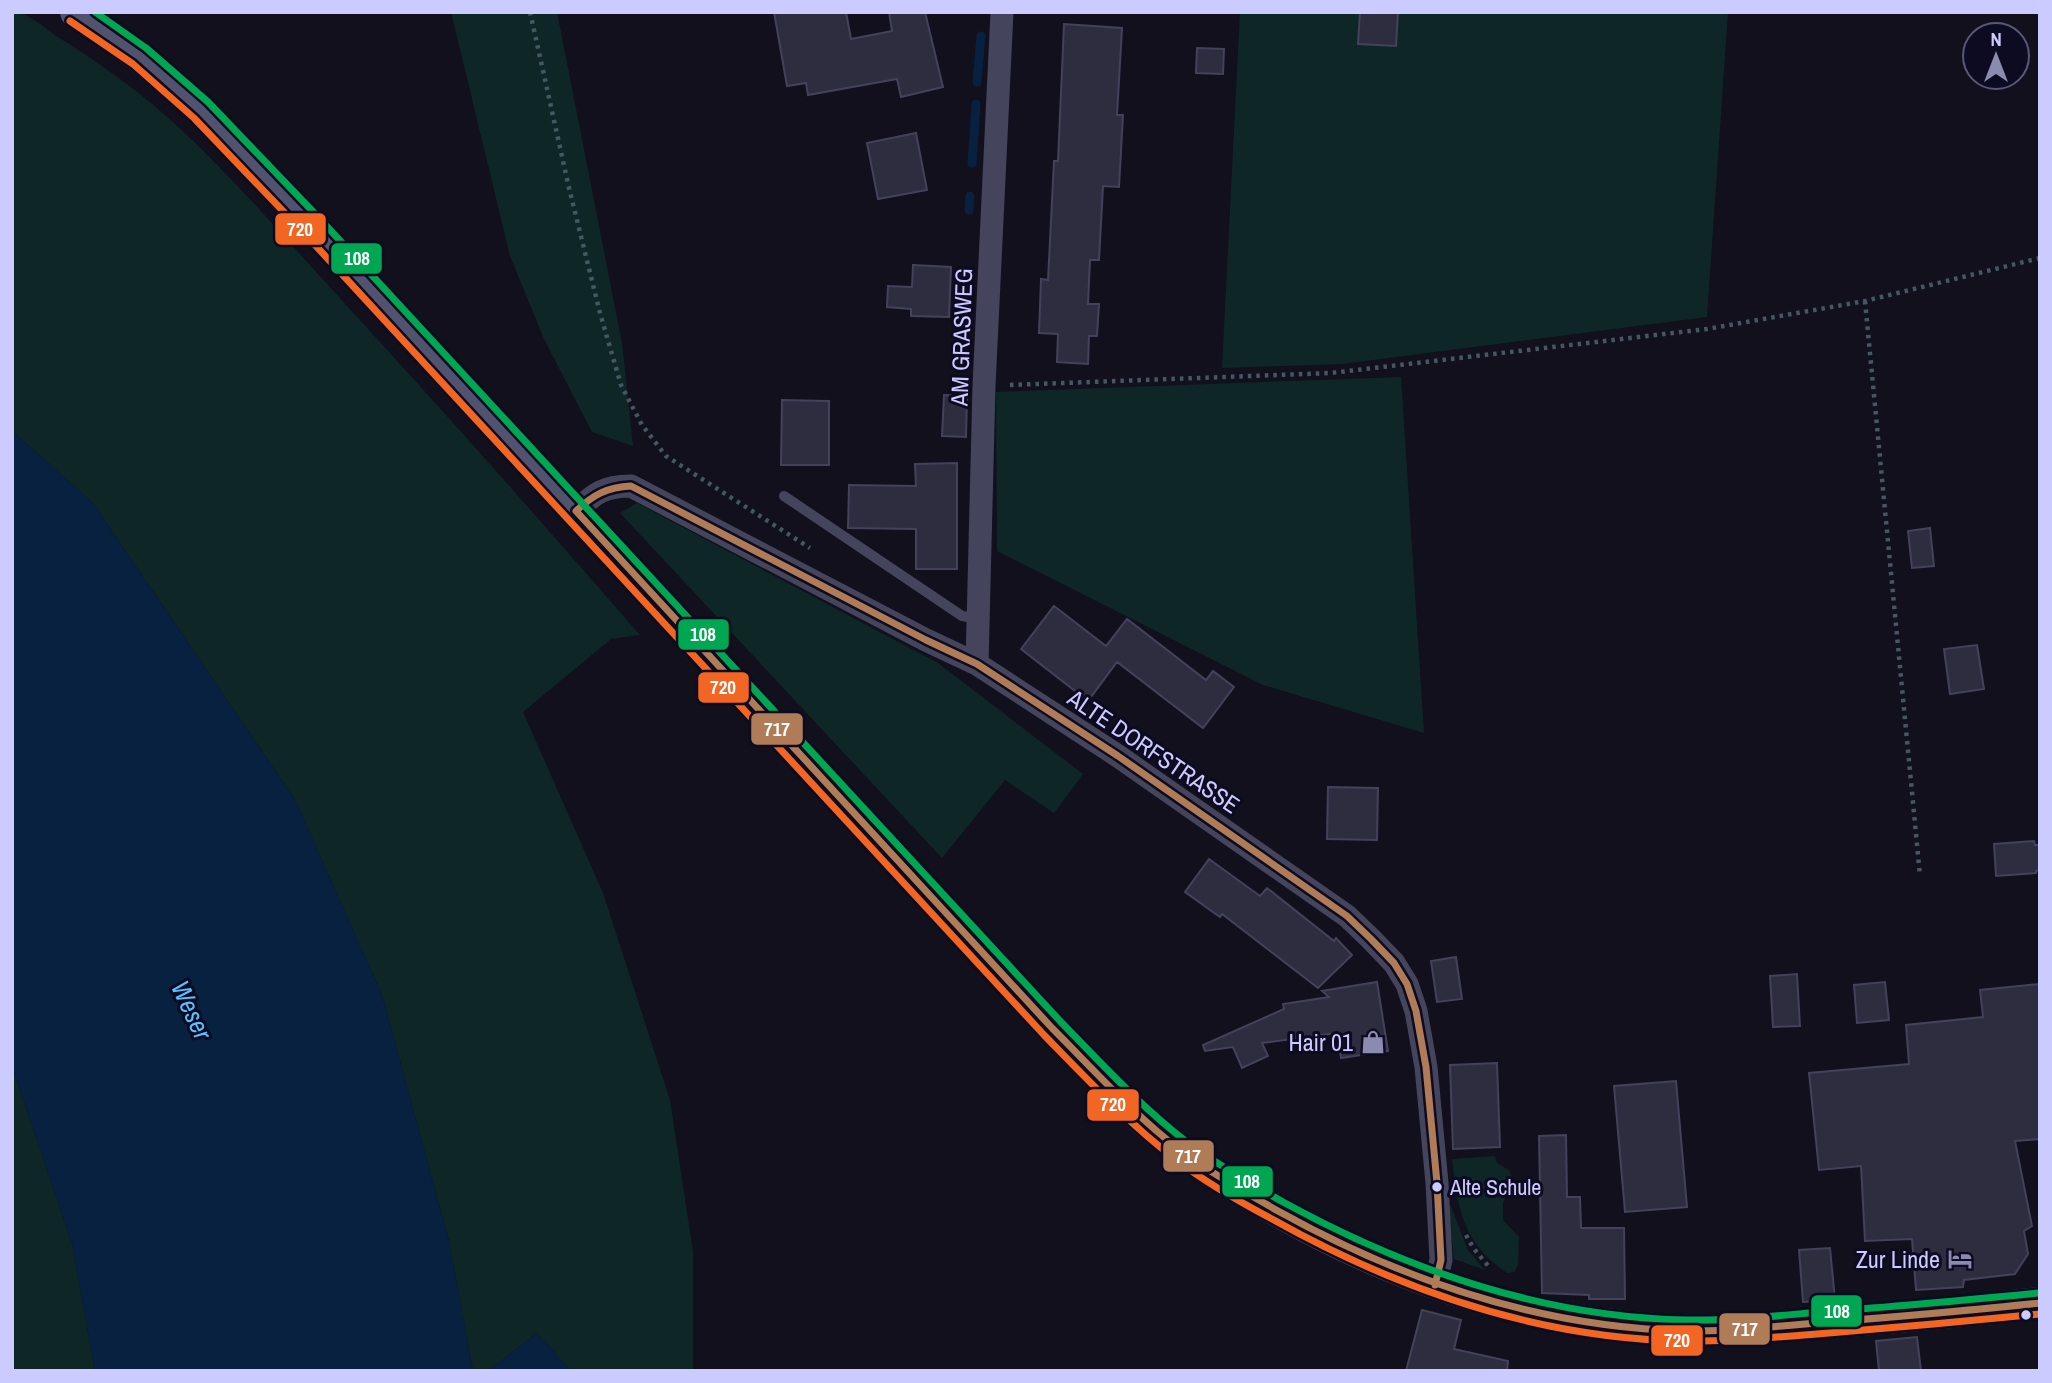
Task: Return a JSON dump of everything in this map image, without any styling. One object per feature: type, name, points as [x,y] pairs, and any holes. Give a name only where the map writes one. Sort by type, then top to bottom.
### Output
[{"type":"main road","points":[[76,12],[139,56],[201,110],[312,226],[1052,1028],[1168,1141],[1229,1183],[1313,1233],[1373,1261],[1438,1272],[1517,1308],[1585,1322],[1670,1330],[1770,1327],[2040,1303]]},
{"type":"street","name":"AM GRASWEG","points":[[978,664],[984,386],[1002,12]]},
{"type":"street","name":"ALTE DORFSTRASSE","points":[[576,511],[594,494],[611,486],[631,486],[901,627],[978,664],[1118,756],[1348,916],[1394,963],[1407,984],[1416,1011],[1426,1067],[1438,1272]]},
{"type":"lane","points":[[784,496],[962,616],[979,619]]},
{"type":"path","points":[[530,12],[569,188],[621,385],[642,425],[666,456],[811,549]]},
{"type":"path","points":[[984,386],[1331,373],[1707,329],[1865,301],[2040,258]]},
{"type":"path","points":[[1865,301],[1920,876]]},
{"type":"green space","points":[[12,12],[36,22],[113,74],[165,115],[210,158],[414,379],[640,635],[611,639],[523,712],[603,893],[670,1100],[693,1252],[693,1371],[571,1371],[537,1333],[488,1371],[473,1371],[449,1241],[382,995],[294,798],[92,502],[12,431]]},
{"type":"green space","points":[[451,12],[557,12],[622,343],[633,446],[592,432],[544,339],[510,256]]},
{"type":"green space","points":[[1240,12],[1728,12],[1707,317],[1342,364],[1222,368]]},
{"type":"green space","points":[[1401,377],[1424,733],[1263,685],[997,551],[996,392]]},
{"type":"green space","points":[[637,503],[938,663],[1083,774],[1054,813],[1005,780],[942,858],[620,513]]},
{"type":"green space","points":[[12,1066],[72,1244],[95,1371],[12,1371]]},
{"type":"green space","points":[[1495,1156],[1497,1163],[1509,1170],[1512,1177],[1512,1189],[1503,1202],[1503,1220],[1519,1237],[1518,1265],[1514,1272],[1507,1273],[1480,1249],[1471,1237],[1460,1209],[1452,1159]]},
{"type":"green space","points":[[1450,1204],[1468,1250],[1485,1270],[1454,1259],[1448,1207]]},
{"type":"water","name":"Weser","points":[[12,431],[92,502],[294,798],[382,995],[449,1241],[473,1371],[95,1371],[72,1244],[12,1066]]},
{"type":"water","points":[[537,1333],[571,1371],[488,1371]]},
{"type":"building","points":[[774,12],[846,12],[851,39],[892,31],[889,12],[925,12],[943,87],[901,97],[897,79],[808,95],[806,83],[787,86]]},
{"type":"building","points":[[1360,12],[1398,12],[1396,46],[1358,44]]},
{"type":"building","points":[[1064,24],[1122,28],[1117,115],[1123,115],[1119,187],[1103,186],[1099,260],[1090,260],[1088,304],[1099,304],[1097,336],[1089,336],[1088,364],[1057,362],[1058,334],[1039,333],[1041,279],[1048,280],[1054,161],[1058,161]]},
{"type":"building","points":[[1197,48],[1224,49],[1223,74],[1196,73]]},
{"type":"building","points":[[916,133],[927,190],[878,199],[867,143]]},
{"type":"building","points":[[913,265],[951,267],[949,317],[911,316],[911,309],[887,307],[888,286],[912,287]]},
{"type":"building","points":[[944,395],[967,396],[966,437],[942,436]]},
{"type":"building","points":[[782,400],[829,401],[829,465],[781,465]]},
{"type":"building","points":[[957,463],[957,569],[916,569],[916,529],[848,528],[849,485],[916,486],[915,464]]},
{"type":"building","points":[[1930,528],[1934,566],[1912,568],[1908,531]]},
{"type":"building","points":[[1054,606],[1106,646],[1127,619],[1206,680],[1213,671],[1234,687],[1203,728],[1117,662],[1088,701],[1021,649]]},
{"type":"building","points":[[1977,645],[1984,689],[1950,694],[1944,649]]},
{"type":"building","points":[[1328,787],[1378,788],[1377,840],[1327,839]]},
{"type":"building","points":[[2034,841],[2035,845],[2040,845],[2040,870],[2036,873],[1996,876],[1994,844]]},
{"type":"building","points":[[1209,859],[1260,896],[1267,888],[1334,941],[1336,938],[1352,955],[1318,988],[1222,914],[1220,917],[1185,892]]},
{"type":"building","points":[[1456,957],[1462,999],[1437,1002],[1431,961]]},
{"type":"building","points":[[1797,974],[1800,1026],[1773,1027],[1770,976]]},
{"type":"building","points":[[1377,982],[1388,1051],[1341,1058],[1337,1033],[1262,1043],[1268,1056],[1242,1068],[1233,1047],[1205,1051],[1203,1045],[1284,1009],[1283,1004],[1329,997],[1322,991]]},
{"type":"building","points":[[1885,982],[1889,1020],[1857,1023],[1854,985]]},
{"type":"building","points":[[2040,984],[2040,1139],[2015,1141],[2032,1226],[2024,1231],[2028,1254],[2015,1274],[1964,1280],[1963,1287],[1916,1290],[1912,1239],[1865,1241],[1861,1166],[1819,1170],[1809,1073],[1909,1064],[1906,1025],[1983,1017],[1980,990]]},
{"type":"building","points":[[1497,1063],[1500,1147],[1453,1149],[1450,1065]]},
{"type":"building","points":[[1676,1081],[1687,1207],[1625,1212],[1614,1086]]},
{"type":"building","points":[[1566,1135],[1567,1197],[1580,1197],[1581,1228],[1624,1228],[1625,1299],[1589,1299],[1589,1295],[1542,1293],[1539,1136]]},
{"type":"building","points":[[1830,1248],[1835,1300],[1803,1302],[1799,1250]]},
{"type":"building","points":[[1422,1310],[1461,1320],[1454,1349],[1508,1361],[1507,1371],[1406,1371]]},
{"type":"building","points":[[1917,1337],[1921,1371],[1879,1371],[1876,1341]]},
{"type":"waterway","points":[[977,82],[981,36]]},
{"type":"waterway","points":[[972,163],[976,104]]},
{"type":"waterway","points":[[969,210],[970,196]]},
{"type":"transit line","name":"108","points":[[95,12],[146,48],[208,102],[320,219],[1060,1021],[1154,1115],[1211,1159],[1283,1202],[1378,1249],[1478,1285],[1581,1310],[1633,1317],[1720,1320],[2039,1293]]},
{"type":"transit line","name":"720","points":[[70,21],[133,64],[194,118],[304,233],[1044,1035],[1140,1130],[1210,1183],[1320,1245],[1370,1268],[1472,1306],[1578,1331],[1632,1338],[1719,1341],[2040,1314]]},
{"type":"transit line","name":"717","points":[[576,511],[601,493],[631,486],[977,664],[1118,756],[1347,916],[1394,963],[1407,984],[1416,1011],[1426,1067],[1437,1183],[1441,1260],[1435,1285]]},
{"type":"transit line","name":"717","points":[[576,511],[1052,1028],[1115,1092],[1181,1151],[1278,1211],[1374,1258],[1474,1295],[1525,1309],[1630,1328],[1735,1330],[2040,1303]]},
{"type":"place","name":"Hair 01","points":[[1373,1042]]},
{"type":"place","name":"Alte Schule","points":[[1437,1187]]},
{"type":"place","name":"Zur Linde","points":[[1960,1259]]}]
